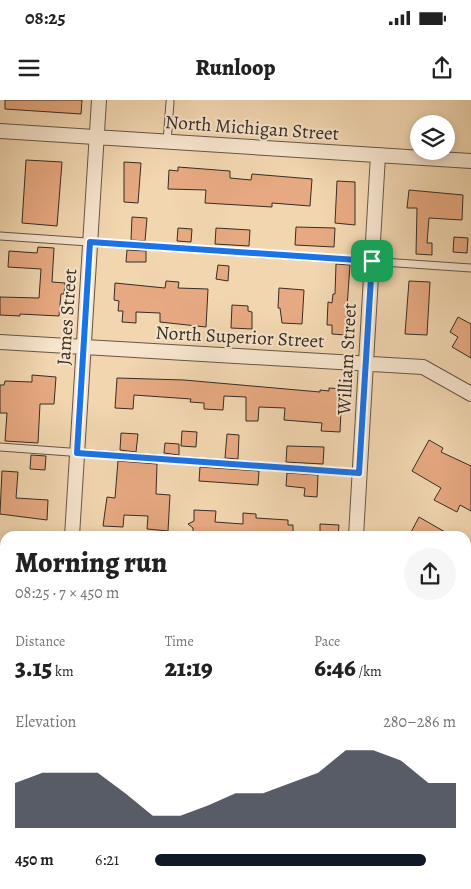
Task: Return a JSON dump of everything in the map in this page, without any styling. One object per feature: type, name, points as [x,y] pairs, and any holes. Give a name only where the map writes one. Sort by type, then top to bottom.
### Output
[{"type":"street","name":"James Street","points":[[72,531],[99,100]]},
{"type":"street","name":"North Michigan Street","points":[[0,131],[471,160]]},
{"type":"street","name":"William Street","points":[[356,531],[378,155]]},
{"type":"street","name":"North Superior Street","points":[[0,342],[423,366],[471,394]]},
{"type":"lane","points":[[167,142],[170,102]]},
{"type":"lane","points":[[0,236],[471,268]]},
{"type":"lane","points":[[0,447],[359,473]]},
{"type":"building","points":[[5,100],[82,100],[81,114],[5,109]]},
{"type":"building","points":[[26,160],[62,162],[57,226],[22,223]]},
{"type":"building","points":[[124,162],[141,163],[138,203],[124,202]]},
{"type":"building","points":[[178,167],[230,171],[230,178],[251,180],[252,174],[312,179],[310,206],[272,203],[272,207],[205,203],[206,190],[168,189],[169,170],[178,171]]},
{"type":"building","points":[[337,181],[355,182],[355,225],[335,223]]},
{"type":"building","points":[[409,190],[463,195],[462,220],[429,218],[427,243],[432,243],[432,255],[416,254],[417,208],[407,208]]},
{"type":"building","points":[[132,217],[147,218],[145,241],[131,240]]},
{"type":"building","points":[[296,227],[335,228],[334,247],[295,245]]},
{"type":"building","points":[[178,228],[192,229],[191,242],[177,241]]},
{"type":"building","points":[[216,228],[250,230],[249,246],[215,244]]},
{"type":"building","points":[[454,237],[468,238],[467,253],[453,252]]},
{"type":"building","points":[[38,247],[54,248],[52,282],[65,283],[64,294],[61,294],[59,316],[0,315],[0,297],[39,298],[41,269],[8,267],[9,251],[37,253]]},
{"type":"building","points":[[127,250],[146,251],[146,262],[126,262]]},
{"type":"building","points":[[336,264],[350,265],[345,335],[332,334],[332,325],[327,325],[328,302],[332,303],[333,294],[335,294]]},
{"type":"building","points":[[218,265],[229,266],[228,281],[216,279]]},
{"type":"building","points":[[166,281],[179,282],[178,288],[208,289],[206,327],[160,322],[160,313],[136,312],[136,323],[122,322],[123,311],[118,311],[119,301],[114,300],[115,283],[165,288]]},
{"type":"building","points":[[409,281],[430,282],[427,335],[405,334]]},
{"type":"building","points":[[279,288],[304,290],[302,324],[282,323],[280,308],[278,308]]},
{"type":"building","points":[[232,305],[248,306],[248,311],[252,312],[252,329],[231,328]]},
{"type":"building","points":[[458,317],[471,324],[471,358],[452,347],[458,337],[450,332]]},
{"type":"building","points":[[32,375],[56,377],[54,404],[40,404],[38,443],[5,441],[7,413],[0,413],[0,385],[4,385],[5,381],[32,382]]},
{"type":"building","points":[[117,378],[184,380],[320,392],[320,390],[329,391],[329,388],[342,389],[340,432],[321,431],[322,423],[284,420],[285,408],[259,407],[258,421],[246,421],[246,397],[224,396],[223,410],[204,409],[204,403],[190,402],[191,399],[134,395],[133,409],[115,408]]},
{"type":"building","points":[[182,431],[197,432],[196,447],[181,446]]},
{"type":"building","points":[[121,433],[138,434],[136,452],[120,450]]},
{"type":"building","points":[[227,434],[239,435],[238,459],[225,458]]},
{"type":"building","points":[[429,440],[443,448],[441,452],[471,466],[471,511],[460,505],[457,512],[434,500],[441,488],[412,471]]},
{"type":"building","points":[[165,443],[179,444],[179,455],[164,453]]},
{"type":"building","points":[[287,446],[324,447],[323,464],[286,462]]},
{"type":"building","points":[[31,455],[46,456],[45,470],[30,469]]},
{"type":"building","points":[[118,461],[157,464],[156,494],[170,495],[168,531],[147,529],[148,516],[124,515],[123,527],[103,526],[107,497],[115,498]]},
{"type":"building","points":[[200,467],[259,471],[258,485],[199,481]]},
{"type":"building","points":[[2,471],[18,472],[16,498],[48,500],[47,520],[0,514]]},
{"type":"building","points":[[287,473],[318,475],[317,497],[304,496],[305,488],[286,486]]},
{"type":"building","points":[[194,510],[216,511],[215,522],[243,524],[243,513],[256,514],[256,518],[288,520],[288,525],[293,525],[293,531],[193,531],[193,528],[188,524],[194,521]]},
{"type":"building","points":[[419,517],[443,531],[412,531]]},
{"type":"building","points":[[320,524],[339,525],[338,531],[320,531]]},
{"type":"route","points":[[90,242],[372,261],[359,473],[77,453],[90,242]]}]
